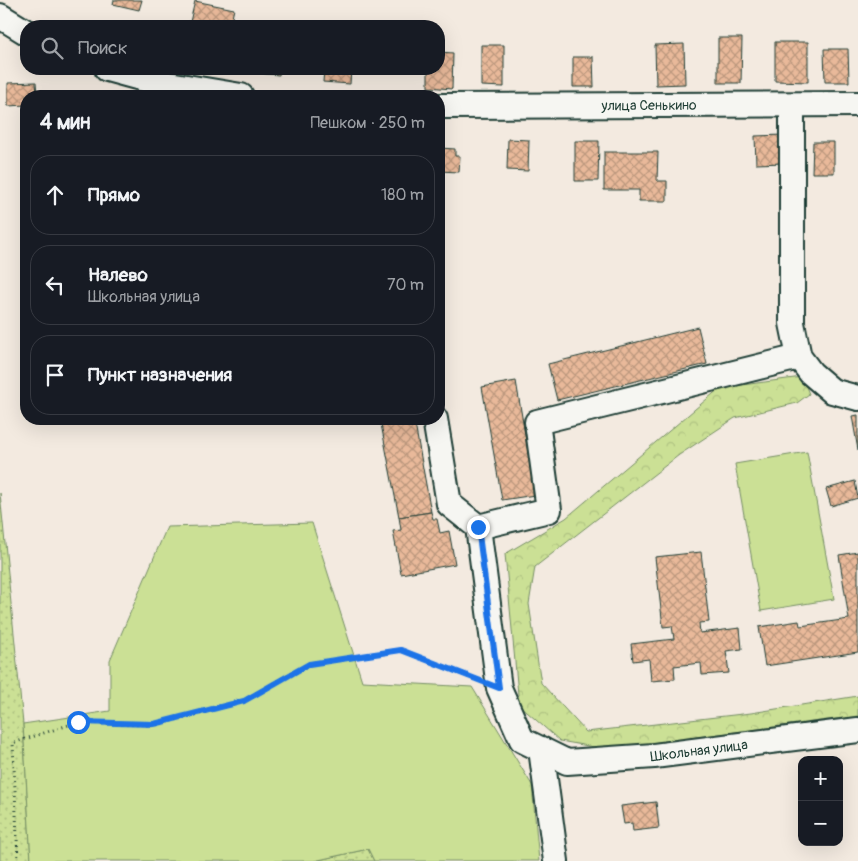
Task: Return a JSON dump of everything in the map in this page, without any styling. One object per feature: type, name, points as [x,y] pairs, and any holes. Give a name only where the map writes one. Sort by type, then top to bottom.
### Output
[{"type":"street","points":[[0,16],[20,28]]},
{"type":"street","points":[[129,75],[151,81],[205,90]]},
{"type":"street","name":"улица Сенькино","points":[[445,106],[858,104]]},
{"type":"street","points":[[792,105],[792,323],[799,357],[811,373],[832,391],[858,398]]},
{"type":"street","points":[[436,425],[449,504],[478,527],[549,510],[537,422],[799,357]]},
{"type":"street","name":"Школьная улица","points":[[478,527],[499,688],[522,740],[567,762],[654,756],[858,730]]},
{"type":"street","points":[[541,749],[556,861]]},
{"type":"path","points":[[18,861],[13,743],[78,722],[154,724],[244,701],[309,664],[401,650],[499,688]]},
{"type":"green space","points":[[802,377],[809,394],[797,403],[735,418],[679,455],[535,567],[529,604],[541,683],[586,732],[751,713],[858,696],[858,716],[605,749],[560,741],[519,705],[505,554],[566,518],[720,388]]},
{"type":"green space","points":[[807,452],[834,599],[761,611],[735,464]]},
{"type":"green space","points":[[0,493],[23,724],[31,861],[0,861]]},
{"type":"green space","points":[[312,523],[362,681],[472,687],[532,785],[539,861],[374,861],[368,849],[314,861],[31,861],[23,724],[110,711],[110,660],[167,527]]},
{"type":"green space","points":[[368,849],[374,861],[314,861]]},
{"type":"building","points":[[114,0],[142,0],[139,10],[113,4]]},
{"type":"building","points":[[195,1],[234,9],[231,20],[190,20]]},
{"type":"building","points":[[718,38],[742,38],[741,83],[718,83]]},
{"type":"building","points":[[775,42],[808,42],[808,82],[775,81]]},
{"type":"building","points":[[684,44],[685,84],[656,85],[655,45]]},
{"type":"building","points":[[481,45],[504,45],[504,87],[481,86]]},
{"type":"building","points":[[824,49],[848,49],[849,82],[825,82]]},
{"type":"building","points":[[445,52],[453,53],[452,89],[428,87],[428,75],[445,75]]},
{"type":"building","points":[[573,57],[593,57],[594,87],[573,87]]},
{"type":"building","points":[[324,75],[351,75],[350,84],[323,82]]},
{"type":"building","points":[[36,82],[37,90],[20,90],[20,105],[8,106],[8,83]]},
{"type":"building","points":[[783,135],[784,163],[756,164],[755,136]]},
{"type":"building","points":[[508,139],[529,140],[528,171],[507,170]]},
{"type":"building","points":[[575,141],[599,141],[598,181],[575,181]]},
{"type":"building","points":[[813,142],[834,142],[834,173],[812,173]]},
{"type":"building","points":[[445,148],[455,149],[455,156],[460,156],[459,172],[445,171]]},
{"type":"building","points":[[604,152],[658,152],[657,181],[667,181],[667,201],[639,201],[639,190],[604,190]]},
{"type":"building","points":[[698,327],[707,364],[557,400],[548,364]]},
{"type":"building","points":[[516,381],[535,495],[502,500],[482,387]]},
{"type":"building","points":[[858,415],[858,450],[852,416]]},
{"type":"building","points":[[381,425],[415,425],[431,512],[399,517]]},
{"type":"building","points":[[855,481],[858,498],[831,506],[826,489]]},
{"type":"building","points":[[431,512],[433,519],[437,519],[440,533],[449,531],[455,564],[401,574],[393,531],[401,530],[399,517]]},
{"type":"building","points":[[701,552],[709,622],[699,623],[700,633],[740,628],[742,649],[726,651],[729,673],[702,675],[701,663],[674,666],[675,679],[651,681],[649,659],[633,661],[631,644],[674,639],[672,626],[663,627],[655,557]]},
{"type":"building","points":[[858,552],[858,652],[765,666],[759,627],[799,621],[800,626],[849,619],[839,555]]},
{"type":"building","points":[[656,802],[659,828],[633,831],[632,823],[624,824],[621,806]]},
{"type":"route","points":[[78,722],[154,724],[244,701],[309,664],[401,650],[499,688],[478,527]]}]
